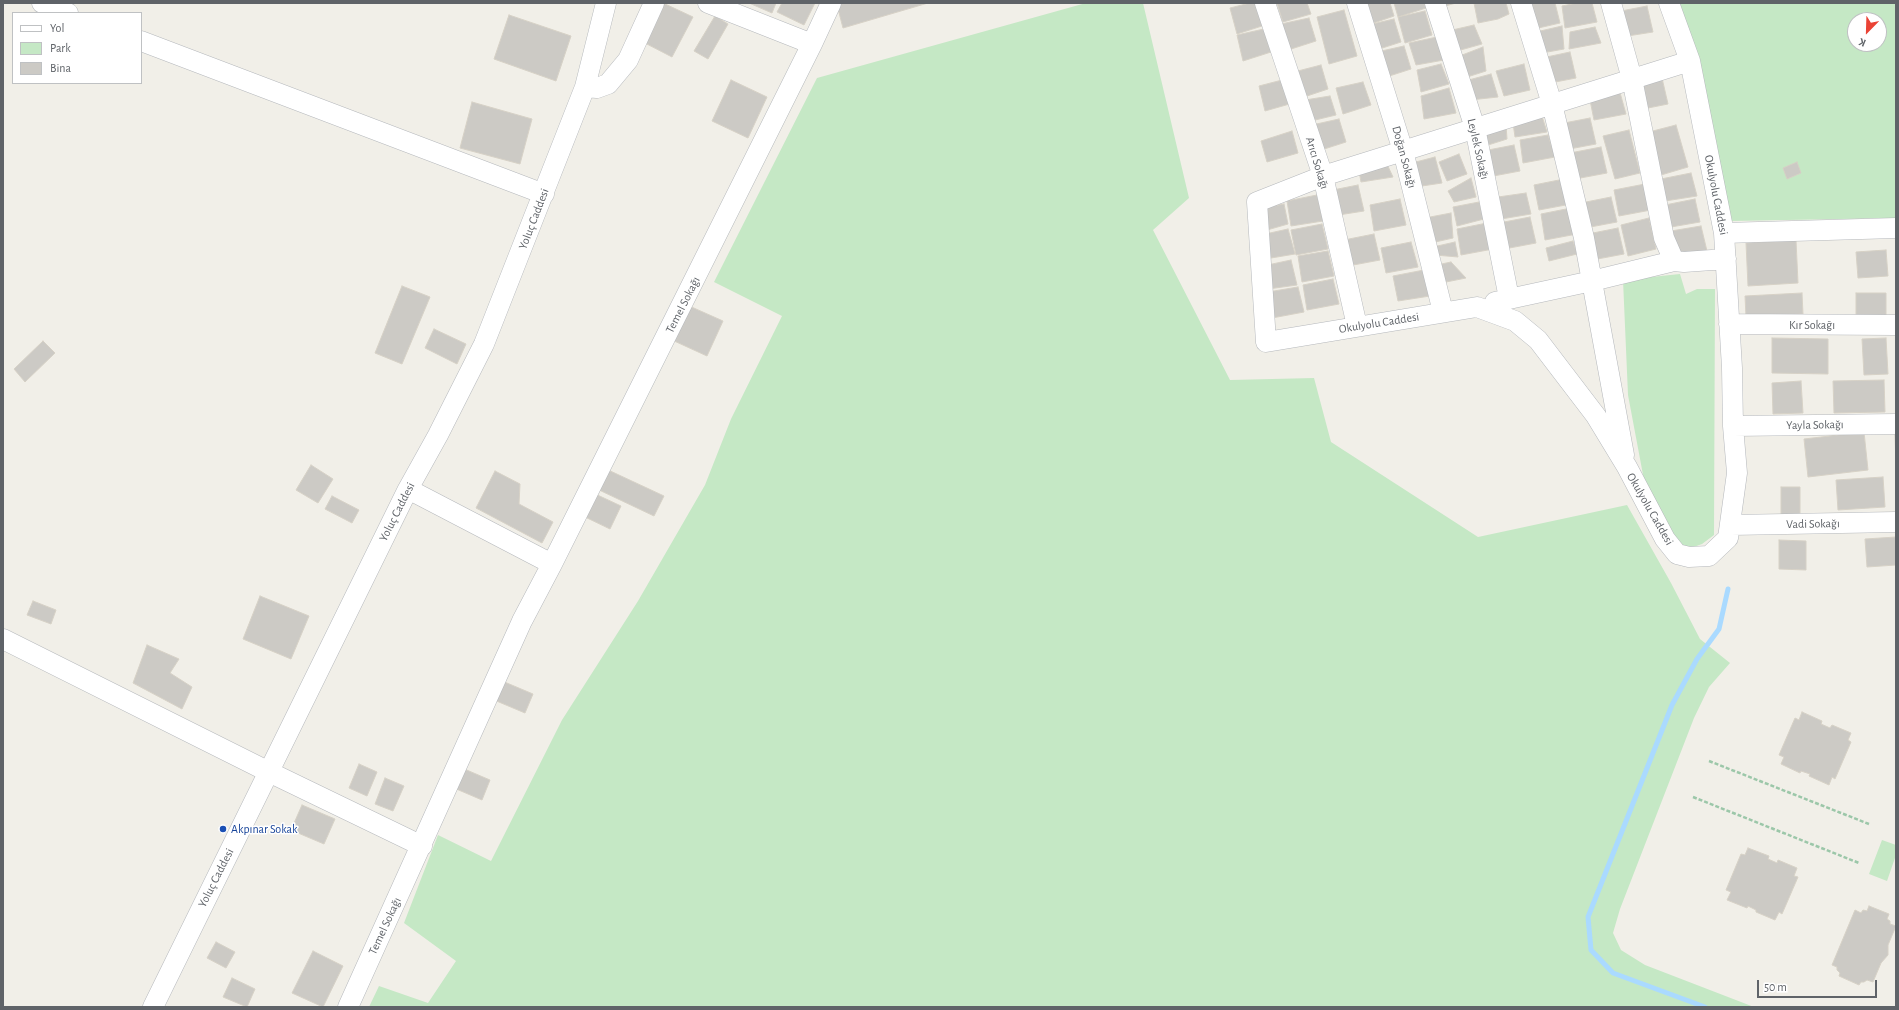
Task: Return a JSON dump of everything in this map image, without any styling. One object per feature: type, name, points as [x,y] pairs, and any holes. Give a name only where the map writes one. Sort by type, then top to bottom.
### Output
[{"type":"street","points":[[42,3],[65,12]]},
{"type":"street","name":"Yoluç Caddesi","points":[[153,1007],[408,489],[438,435],[484,344],[585,87],[606,3]]},
{"type":"street","points":[[585,87],[597,88],[608,84],[628,60],[654,3]]},
{"type":"street","points":[[708,3],[812,44]]},
{"type":"street","name":"Temel Sokağı","points":[[348,1007],[422,846],[495,678],[522,621],[552,564],[812,44],[831,3]]},
{"type":"street","name":"Arıcı Sokağı","points":[[1265,3],[1323,176],[1357,326]]},
{"type":"street","name":"Doğan Sokağı","points":[[1357,3],[1403,151],[1443,312]]},
{"type":"street","name":"Leylek Sokağı","points":[[1435,3],[1475,128],[1508,298]]},
{"type":"street","points":[[1521,3],[1552,104],[1584,238],[1627,468]]},
{"type":"street","points":[[1611,3],[1632,79],[1664,238],[1674,261]]},
{"type":"street","name":"Okulyolu Caddesi","points":[[1323,176],[1257,202],[1266,342],[1477,307],[1515,321],[1538,340],[1596,416],[1627,468],[1665,539],[1677,554],[1689,557],[1708,556],[1728,538],[1737,473],[1733,426],[1732,368],[1726,259],[1724,233],[1690,61],[1669,3]]},
{"type":"street","points":[[142,41],[544,194]]},
{"type":"street","points":[[1323,176],[1690,61]]},
{"type":"street","points":[[1724,233],[1896,228]]},
{"type":"street","points":[[1477,307],[1508,298],[1592,281],[1674,261],[1684,262],[1726,259]]},
{"type":"street","name":"Kır Sokağı","points":[[1729,324],[1896,325]]},
{"type":"street","name":"Yayla Sokağı","points":[[1733,426],[1896,424]]},
{"type":"street","points":[[408,489],[552,564]]},
{"type":"street","name":"Vadi Sokağı","points":[[1731,525],[1896,522]]},
{"type":"street","points":[[3,639],[269,772],[422,846]]},
{"type":"path","points":[[1709,761],[1869,824]]},
{"type":"path","points":[[1693,797],[1859,863]]},
{"type":"green space","points":[[1086,3],[1143,3],[1189,198],[1153,230],[1230,380],[1314,378],[1331,442],[1478,537],[1627,505],[1671,583],[1700,639],[1730,663],[1709,687],[1694,718],[1620,909],[1613,933],[1621,950],[1645,965],[1754,1007],[369,1007],[379,986],[428,1003],[456,961],[404,923],[438,835],[491,861],[562,720],[638,601],[705,485],[731,419],[782,316],[714,282],[817,78]]},
{"type":"green space","points":[[1678,3],[1896,3],[1896,218],[1731,221]]},
{"type":"green space","points":[[1680,274],[1686,294],[1697,289],[1715,289],[1714,535],[1702,544],[1691,548],[1679,545],[1644,480],[1628,395],[1623,280]]},
{"type":"green space","points":[[1882,840],[1896,845],[1896,855],[1887,881],[1869,874]]},
{"type":"building","points":[[663,3],[693,17],[672,57],[643,42]]},
{"type":"building","points":[[749,3],[776,3],[772,13]]},
{"type":"building","points":[[782,3],[815,3],[804,25],[777,12]]},
{"type":"building","points":[[845,3],[928,3],[843,28],[837,5]]},
{"type":"building","points":[[1250,3],[1258,3],[1265,25],[1237,34],[1230,8]]},
{"type":"building","points":[[1277,3],[1307,3],[1311,14],[1283,22]]},
{"type":"building","points":[[1364,3],[1390,3],[1394,16],[1368,25]]},
{"type":"building","points":[[1394,3],[1424,3],[1426,8],[1398,17]]},
{"type":"building","points":[[1444,3],[1456,3],[1445,6]]},
{"type":"building","points":[[1474,3],[1506,3],[1509,14],[1498,19],[1478,23]]},
{"type":"building","points":[[1526,3],[1555,3],[1560,23],[1534,29]]},
{"type":"building","points":[[1577,3],[1592,3],[1597,22],[1565,28],[1562,6]]},
{"type":"building","points":[[1647,6],[1653,32],[1621,37],[1616,12]]},
{"type":"building","points":[[1344,10],[1357,56],[1329,64],[1317,17]]},
{"type":"building","points":[[1425,11],[1432,35],[1405,43],[1398,17]]},
{"type":"building","points":[[509,15],[571,36],[556,81],[494,59]]},
{"type":"building","points":[[715,16],[728,24],[708,59],[694,51]]},
{"type":"building","points":[[1309,18],[1316,41],[1288,50],[1281,24]]},
{"type":"building","points":[[1394,19],[1401,42],[1373,51],[1368,25]]},
{"type":"building","points":[[1474,25],[1482,44],[1457,51],[1448,31]]},
{"type":"building","points":[[1562,26],[1564,49],[1542,53],[1536,32]]},
{"type":"building","points":[[1595,27],[1601,43],[1569,49],[1570,32]]},
{"type":"building","points":[[1264,29],[1271,52],[1243,61],[1237,35]]},
{"type":"building","points":[[1437,37],[1444,60],[1416,65],[1409,43]]},
{"type":"building","points":[[1404,46],[1411,69],[1383,78],[1377,52]]},
{"type":"building","points":[[1483,47],[1486,71],[1464,78],[1457,57]]},
{"type":"building","points":[[1570,52],[1576,78],[1550,83],[1542,58]]},
{"type":"building","points":[[1441,64],[1449,84],[1421,92],[1417,70]]},
{"type":"building","points":[[1524,64],[1530,90],[1504,96],[1496,71]]},
{"type":"building","points":[[1321,65],[1328,89],[1301,98],[1294,72]]},
{"type":"building","points":[[1491,74],[1498,97],[1470,100],[1465,81]]},
{"type":"building","points":[[1662,78],[1668,104],[1643,109],[1637,84]]},
{"type":"building","points":[[1286,79],[1293,103],[1265,111],[1259,86]]},
{"type":"building","points":[[731,80],[767,97],[748,138],[712,121]]},
{"type":"building","points":[[1363,82],[1371,105],[1343,114],[1336,88]]},
{"type":"building","points":[[1449,88],[1456,113],[1424,119],[1421,96]]},
{"type":"building","points":[[1619,89],[1626,114],[1594,120],[1589,95]]},
{"type":"building","points":[[1330,96],[1336,115],[1311,121],[1305,100]]},
{"type":"building","points":[[472,102],[532,119],[520,164],[460,148]]},
{"type":"building","points":[[1541,113],[1547,132],[1515,137],[1513,123]]},
{"type":"building","points":[[1590,118],[1596,144],[1564,150],[1559,124]]},
{"type":"building","points":[[1339,119],[1346,142],[1318,151],[1312,125]]},
{"type":"building","points":[[1506,125],[1507,139],[1485,146],[1480,134]]},
{"type":"building","points":[[1676,125],[1688,167],[1661,175],[1649,132]]},
{"type":"building","points":[[1629,130],[1640,173],[1615,179],[1603,136]]},
{"type":"building","points":[[1292,131],[1298,153],[1267,162],[1261,141]]},
{"type":"building","points":[[1548,135],[1555,157],[1523,163],[1520,140]]},
{"type":"building","points":[[1514,145],[1520,171],[1488,177],[1483,151]]},
{"type":"building","points":[[1601,147],[1607,173],[1575,179],[1570,153]]},
{"type":"building","points":[[1459,154],[1467,174],[1447,181],[1439,162]]},
{"type":"building","points":[[1435,157],[1442,183],[1415,187],[1412,163]]},
{"type":"building","points":[[1386,162],[1393,177],[1361,182],[1359,171]]},
{"type":"building","points":[[1797,162],[1801,173],[1787,179],[1783,168]]},
{"type":"building","points":[[1691,173],[1697,196],[1665,201],[1661,179]]},
{"type":"building","points":[[1471,178],[1476,197],[1454,202],[1448,191]]},
{"type":"building","points":[[1564,179],[1571,204],[1539,210],[1534,185]]},
{"type":"building","points":[[1645,184],[1651,210],[1619,216],[1614,190]]},
{"type":"building","points":[[1358,185],[1364,211],[1332,216],[1328,191]]},
{"type":"building","points":[[1526,193],[1531,214],[1501,219],[1498,197]]},
{"type":"building","points":[[1317,195],[1323,221],[1291,226],[1287,201]]},
{"type":"building","points":[[1611,197],[1617,222],[1585,228],[1581,203]]},
{"type":"building","points":[[1400,199],[1406,225],[1374,231],[1370,205]]},
{"type":"building","points":[[1695,199],[1700,222],[1671,227],[1665,205]]},
{"type":"building","points":[[1479,202],[1484,219],[1457,226],[1453,207]]},
{"type":"building","points":[[1284,204],[1288,224],[1267,230],[1264,208]]},
{"type":"building","points":[[1571,208],[1577,234],[1545,240],[1541,214]]},
{"type":"building","points":[[1451,213],[1453,238],[1431,243],[1425,218]]},
{"type":"building","points":[[1530,217],[1536,243],[1504,249],[1499,223]]},
{"type":"building","points":[[1649,218],[1656,249],[1628,256],[1621,225]]},
{"type":"building","points":[[1487,223],[1493,249],[1461,255],[1457,229]]},
{"type":"building","points":[[1322,224],[1328,249],[1296,255],[1291,230]]},
{"type":"building","points":[[1701,226],[1707,251],[1675,257],[1671,231]]},
{"type":"building","points":[[1618,228],[1624,254],[1592,260],[1588,234]]},
{"type":"building","points":[[1288,229],[1295,254],[1265,259],[1261,235]]},
{"type":"building","points":[[1374,234],[1380,260],[1348,266],[1344,240]]},
{"type":"building","points":[[1796,240],[1798,283],[1748,286],[1746,243]]},
{"type":"building","points":[[1573,241],[1577,254],[1549,261],[1546,248]]},
{"type":"building","points":[[1411,242],[1418,267],[1386,273],[1381,248]]},
{"type":"building","points":[[1455,242],[1458,257],[1435,255],[1433,247]]},
{"type":"building","points":[[1886,250],[1888,276],[1858,278],[1856,252]]},
{"type":"building","points":[[1328,251],[1334,276],[1302,282],[1298,256]]},
{"type":"building","points":[[1291,260],[1297,285],[1268,289],[1263,266]]},
{"type":"building","points":[[1451,262],[1466,278],[1441,283],[1437,265]]},
{"type":"building","points":[[1424,270],[1430,296],[1398,301],[1393,276]]},
{"type":"building","points":[[1333,279],[1339,304],[1307,310],[1303,285]]},
{"type":"building","points":[[402,286],[430,297],[402,364],[375,353]]},
{"type":"building","points":[[1298,287],[1304,312],[1272,318],[1268,292]]},
{"type":"building","points":[[1802,293],[1803,314],[1746,317],[1745,296]]},
{"type":"building","points":[[1856,293],[1886,293],[1886,317],[1856,317]]},
{"type":"building","points":[[687,305],[723,321],[707,356],[672,340]]},
{"type":"building","points":[[434,329],[466,344],[457,364],[425,348]]},
{"type":"building","points":[[1772,338],[1828,339],[1828,374],[1772,373]]},
{"type":"building","points":[[1886,338],[1888,374],[1864,375],[1862,339]]},
{"type":"building","points":[[43,341],[55,353],[25,382],[14,369]]},
{"type":"building","points":[[1884,380],[1885,412],[1834,413],[1833,381]]},
{"type":"building","points":[[1801,381],[1803,413],[1773,414],[1772,383]]},
{"type":"building","points":[[1864,432],[1868,470],[1808,477],[1804,439]]},
{"type":"building","points":[[1895,435],[1896,435],[1896,466]]},
{"type":"building","points":[[311,465],[333,479],[318,503],[296,490]]},
{"type":"building","points":[[606,469],[664,496],[654,516],[597,489]]},
{"type":"building","points":[[495,471],[520,484],[519,504],[553,522],[542,543],[476,508]]},
{"type":"building","points":[[1883,477],[1885,507],[1838,510],[1836,480]]},
{"type":"building","points":[[1781,487],[1800,487],[1800,519],[1781,519]]},
{"type":"building","points":[[591,492],[621,506],[610,529],[581,515]]},
{"type":"building","points":[[332,496],[359,510],[352,523],[325,509]]},
{"type":"building","points":[[1896,537],[1896,565],[1867,567],[1865,539]]},
{"type":"building","points":[[1779,540],[1806,541],[1806,570],[1779,569]]},
{"type":"building","points":[[260,596],[309,616],[291,659],[243,639]]},
{"type":"building","points":[[33,601],[56,610],[51,624],[27,615]]},
{"type":"building","points":[[147,645],[179,659],[170,673],[192,687],[182,709],[133,683]]},
{"type":"building","points":[[495,678],[533,694],[525,713],[487,697]]},
{"type":"building","points":[[1802,712],[1822,721],[1821,724],[1830,728],[1832,725],[1851,733],[1848,740],[1851,742],[1835,779],[1832,777],[1829,785],[1809,776],[1810,774],[1801,771],[1800,773],[1781,764],[1784,757],[1779,755],[1795,718],[1799,720]]},
{"type":"building","points":[[359,764],[377,772],[367,796],[349,788]]},
{"type":"building","points":[[462,768],[490,780],[482,800],[454,788]]},
{"type":"building","points":[[385,778],[404,786],[393,811],[375,804]]},
{"type":"building","points":[[302,805],[335,819],[324,844],[291,830]]},
{"type":"building","points":[[1748,848],[1769,856],[1768,859],[1777,863],[1778,860],[1797,868],[1794,876],[1798,877],[1782,914],[1779,912],[1775,920],[1756,912],[1756,910],[1748,906],[1747,908],[1727,900],[1731,892],[1726,890],[1741,854],[1745,855]]},
{"type":"building","points":[[1869,906],[1889,914],[1887,919],[1890,921],[1890,924],[1896,926],[1888,945],[1888,955],[1881,963],[1873,982],[1867,980],[1861,982],[1859,985],[1839,976],[1840,973],[1837,970],[1837,967],[1832,965],[1855,910],[1861,913],[1863,910],[1867,911]]},
{"type":"building","points":[[216,942],[235,952],[226,968],[207,958]]},
{"type":"building","points":[[313,951],[343,966],[323,1007],[292,993]]},
{"type":"building","points":[[232,978],[255,989],[247,1007],[223,997]]},
{"type":"waterway","points":[[1705,1007],[1613,973],[1591,950],[1588,917],[1672,705],[1697,659],[1719,629],[1728,589]]},
{"type":"place","name":"Akpınar Sokak","points":[[223,829]]}]
